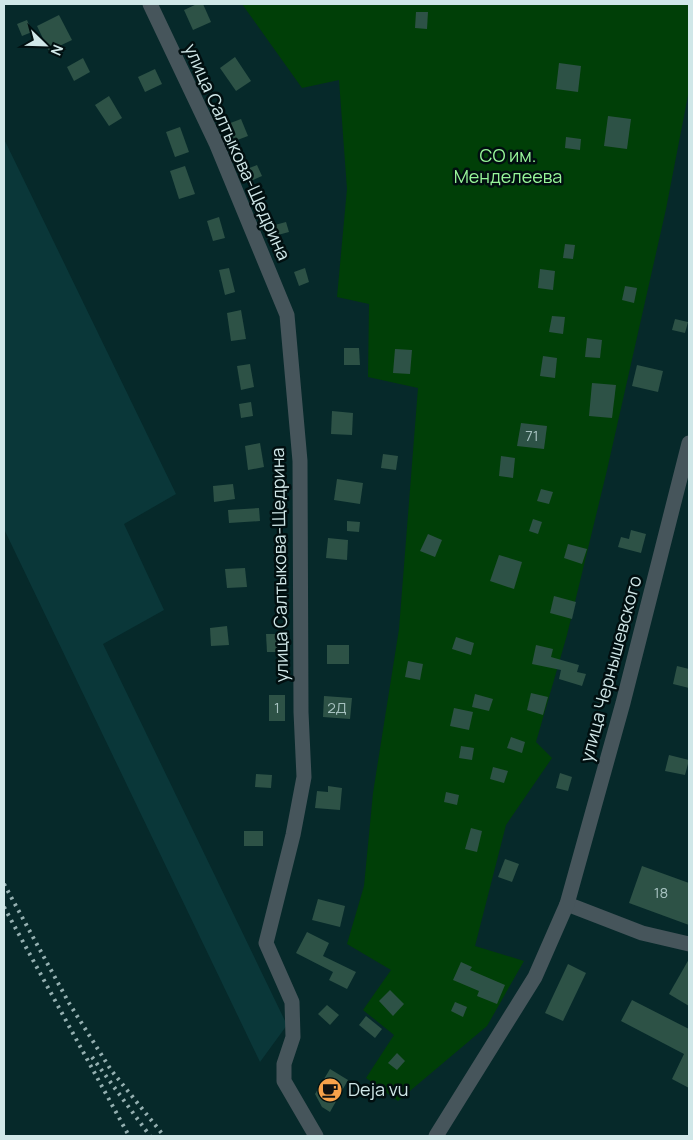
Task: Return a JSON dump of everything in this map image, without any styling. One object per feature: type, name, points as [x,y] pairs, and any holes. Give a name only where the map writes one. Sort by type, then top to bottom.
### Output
[{"type":"street","name":"улица Салтыкова-Щедрина","points":[[150,4],[216,143],[287,315],[300,461],[300,712],[304,778],[266,943],[292,1002],[292,1037],[284,1064],[284,1081],[316,1136]]},
{"type":"street","name":"улица Чернышевского","points":[[436,1136],[535,978],[567,904],[623,703],[689,444]]},
{"type":"street","points":[[567,904],[642,932],[689,944]]},
{"type":"shaded area","points":[[4,139],[176,494],[124,524],[164,610],[103,644],[287,1025],[260,1062],[4,529]]},
{"type":"green space","name":"СО им. Менделеева","points":[[242,4],[689,4],[689,90],[666,209],[607,470],[567,635],[536,742],[552,758],[506,825],[475,946],[524,961],[487,1026],[398,1101],[366,1078],[394,1035],[363,1010],[391,970],[347,944],[364,886],[373,793],[399,629],[418,388],[368,377],[369,304],[337,297],[347,189],[339,80],[302,88]]},
{"type":"building","points":[[197,4],[203,4],[211,22],[193,30],[184,10]]},
{"type":"building","points":[[416,12],[428,12],[427,29],[415,28]]},
{"type":"building","points":[[59,15],[72,40],[49,51],[37,26]]},
{"type":"building","points":[[27,20],[32,32],[22,36],[17,24]]},
{"type":"building","points":[[235,57],[251,81],[236,91],[220,68]]},
{"type":"building","points":[[83,58],[90,72],[74,81],[67,67]]},
{"type":"building","points":[[559,63],[581,66],[578,92],[556,89]]},
{"type":"building","points":[[155,69],[162,84],[145,92],[138,77]]},
{"type":"building","points":[[109,96],[122,118],[109,126],[95,105]]},
{"type":"building","points":[[608,116],[631,119],[627,149],[604,146]]},
{"type":"building","points":[[241,119],[248,136],[232,142],[225,125]]},
{"type":"building","points":[[180,127],[189,152],[175,157],[166,132]]},
{"type":"building","points":[[566,137],[581,139],[580,150],[565,148]]},
{"type":"building","points":[[257,165],[262,176],[246,183],[241,171]]},
{"type":"building","points":[[185,166],[195,194],[179,199],[170,171]]},
{"type":"building","points":[[219,217],[225,238],[213,241],[207,221]]},
{"type":"building","points":[[286,222],[289,232],[274,236],[271,226]]},
{"type":"building","points":[[565,244],[575,245],[573,259],[563,258]]},
{"type":"building","points":[[229,268],[235,292],[225,295],[219,270]]},
{"type":"building","points":[[305,268],[309,282],[299,286],[294,272]]},
{"type":"building","points":[[540,269],[555,271],[553,290],[538,288]]},
{"type":"building","points":[[625,286],[637,288],[634,303],[622,300]]},
{"type":"building","points":[[241,310],[246,339],[231,341],[227,313]]},
{"type":"building","points":[[552,316],[565,317],[563,334],[549,332]]},
{"type":"building","points":[[675,319],[688,322],[685,333],[672,330]]},
{"type":"building","points":[[587,338],[602,340],[600,358],[585,357]]},
{"type":"building","points":[[344,348],[359,348],[360,365],[344,365]]},
{"type":"building","points":[[395,349],[412,350],[410,374],[393,373]]},
{"type":"building","points":[[543,356],[557,358],[555,378],[540,376]]},
{"type":"building","points":[[250,364],[254,387],[241,390],[237,366]]},
{"type":"building","points":[[637,365],[663,371],[658,392],[632,386]]},
{"type":"building","points":[[592,383],[616,385],[612,418],[589,416]]},
{"type":"building","points":[[251,402],[253,416],[241,418],[239,404]]},
{"type":"building","points":[[332,411],[353,413],[352,435],[331,434]]},
{"type":"building","points":[[521,423],[547,426],[544,449],[517,446]]},
{"type":"building","points":[[260,443],[264,467],[248,470],[245,446]]},
{"type":"building","points":[[383,454],[398,456],[396,470],[381,468]]},
{"type":"building","points":[[501,456],[515,458],[513,478],[499,476]]},
{"type":"building","points":[[337,479],[363,483],[360,504],[334,500]]},
{"type":"building","points":[[233,484],[235,499],[214,502],[213,486]]},
{"type":"building","points":[[541,489],[553,492],[549,504],[537,501]]},
{"type":"building","points":[[259,508],[260,521],[229,523],[228,510]]},
{"type":"building","points":[[533,519],[542,522],[538,534],[529,531]]},
{"type":"building","points":[[347,521],[360,522],[359,532],[347,531]]},
{"type":"building","points":[[631,530],[646,534],[641,553],[618,547],[621,537],[629,539]]},
{"type":"building","points":[[428,534],[442,540],[435,557],[420,551]]},
{"type":"building","points":[[328,538],[348,540],[347,560],[326,558]]},
{"type":"building","points":[[568,544],[587,549],[582,564],[564,558]]},
{"type":"building","points":[[499,555],[522,562],[514,589],[490,581]]},
{"type":"building","points":[[245,568],[247,587],[227,588],[225,569]]},
{"type":"building","points":[[554,596],[576,602],[572,619],[550,613]]},
{"type":"building","points":[[227,626],[229,645],[211,646],[210,628]]},
{"type":"building","points":[[266,634],[280,634],[280,652],[267,652]]},
{"type":"building","points":[[456,637],[474,643],[471,655],[452,649]]},
{"type":"building","points":[[327,645],[349,645],[349,664],[327,664]]},
{"type":"building","points":[[536,645],[553,649],[551,657],[579,665],[577,672],[586,674],[582,686],[559,679],[561,670],[532,664]]},
{"type":"building","points":[[408,661],[423,664],[420,680],[405,677]]},
{"type":"building","points":[[677,666],[689,669],[689,688],[673,684]]},
{"type":"building","points":[[531,693],[548,697],[543,715],[527,710]]},
{"type":"building","points":[[475,694],[493,699],[489,711],[472,707]]},
{"type":"building","points":[[269,695],[285,695],[285,721],[269,721]]},
{"type":"building","points":[[324,696],[352,698],[350,719],[323,717]]},
{"type":"building","points":[[454,708],[473,712],[469,730],[450,726]]},
{"type":"building","points":[[511,737],[525,742],[522,753],[507,748]]},
{"type":"building","points":[[461,746],[474,748],[472,760],[459,758]]},
{"type":"building","points":[[669,755],[689,760],[685,775],[665,771]]},
{"type":"building","points":[[493,767],[508,771],[504,783],[490,779]]},
{"type":"building","points":[[560,773],[572,777],[568,791],[556,788]]},
{"type":"building","points":[[256,774],[272,775],[271,788],[255,787]]},
{"type":"building","points":[[328,786],[342,788],[340,810],[315,808],[317,791],[328,792]]},
{"type":"building","points":[[446,792],[459,795],[457,805],[444,802]]},
{"type":"building","points":[[471,828],[482,831],[477,852],[465,849]]},
{"type":"building","points":[[244,831],[263,831],[263,846],[244,846]]},
{"type":"building","points":[[505,859],[519,864],[512,882],[498,877]]},
{"type":"building","points":[[642,866],[689,883],[689,925],[629,903]]},
{"type":"building","points":[[318,899],[345,906],[340,927],[312,920]]},
{"type":"building","points":[[307,932],[329,943],[323,956],[356,972],[347,989],[329,980],[333,972],[296,953]]},
{"type":"building","points":[[689,959],[689,1006],[669,994]]},
{"type":"building","points":[[461,962],[472,967],[470,970],[505,985],[497,1004],[477,996],[479,991],[453,980]]},
{"type":"building","points":[[568,964],[586,973],[563,1021],[545,1013]]},
{"type":"building","points":[[390,990],[404,1004],[393,1016],[379,1001]]},
{"type":"building","points":[[632,1000],[689,1029],[689,1088],[672,1079],[684,1054],[621,1021]]},
{"type":"building","points":[[455,1002],[467,1007],[463,1017],[451,1011]]},
{"type":"building","points":[[327,1005],[339,1015],[330,1025],[318,1014]]},
{"type":"building","points":[[366,1016],[382,1029],[375,1038],[359,1025]]},
{"type":"building","points":[[397,1053],[405,1061],[397,1070],[388,1063]]},
{"type":"building","name":"Deja vu","points":[[330,1069],[348,1080],[330,1112],[322,1107],[315,1094]]},
{"type":"railway","points":[[4,884],[69,1003],[111,1070],[164,1136]]},
{"type":"railway","points":[[4,907],[129,1136]]},
{"type":"railway","points":[[92,1057],[150,1136]]},
{"type":"place","name":"Deja vu","points":[[330,1090]]}]
